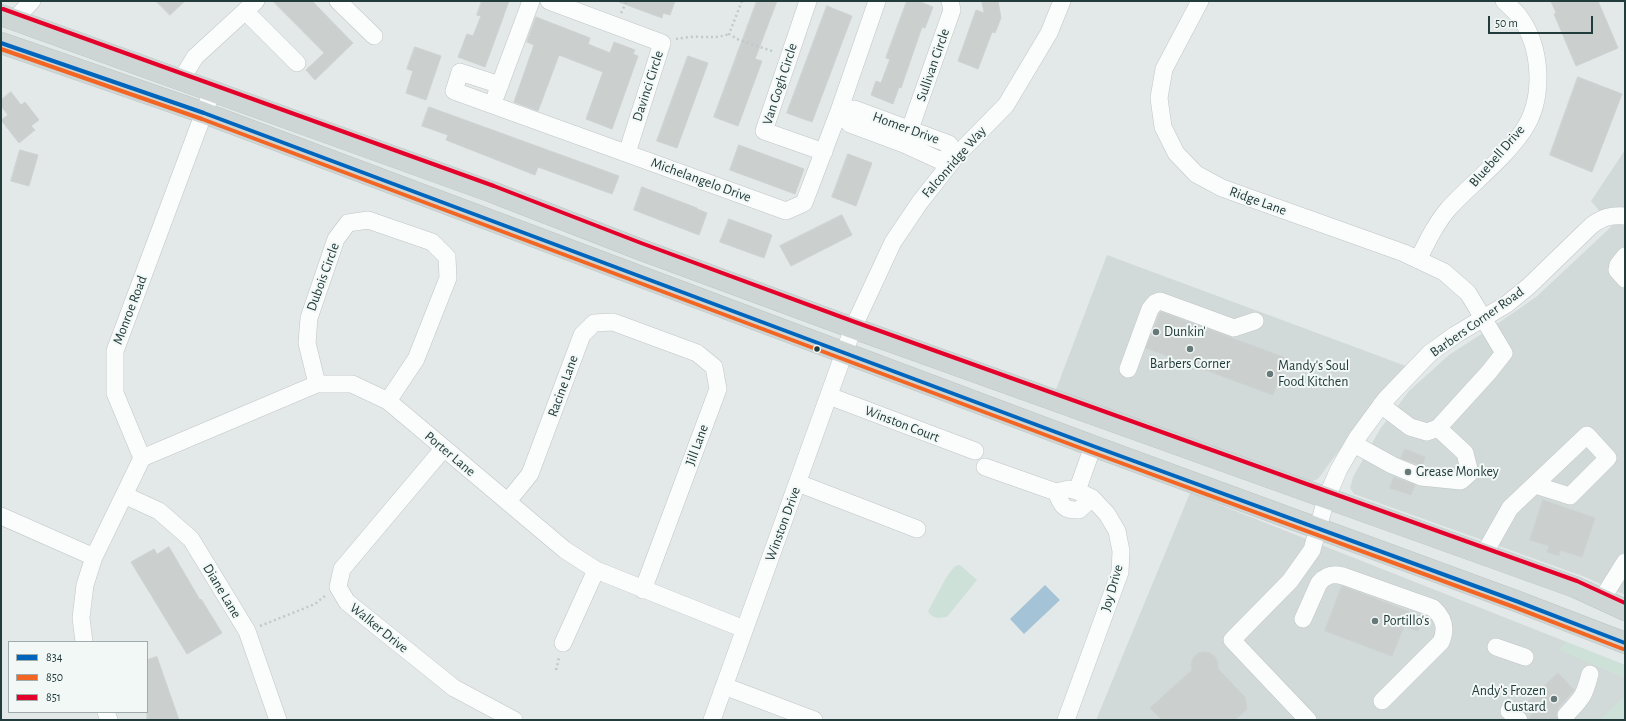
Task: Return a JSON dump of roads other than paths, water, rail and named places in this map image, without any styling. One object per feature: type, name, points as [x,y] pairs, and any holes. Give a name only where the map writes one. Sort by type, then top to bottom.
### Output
[{"type":"main road","points":[[8,18],[492,192],[647,252],[853,328],[1326,499],[1576,587],[1625,610]]},
{"type":"main road","points":[[1,43],[204,114],[1093,446],[1516,600],[1625,643]]},
{"type":"street","points":[[8,18],[32,1]]},
{"type":"street","points":[[338,1],[374,36]]},
{"type":"street","points":[[492,104],[531,1]]},
{"type":"street","name":"Davinci Circle","points":[[549,1],[662,43],[627,153]]},
{"type":"street","name":"Van Gogh Circle","points":[[808,1],[764,130],[824,152]]},
{"type":"street","name":"Michelangelo Drive","points":[[500,85],[460,72],[454,91],[786,211],[804,203],[839,111],[877,1]]},
{"type":"street","name":"Sullivan Circle","points":[[910,129],[952,10],[950,1]]},
{"type":"street","name":"Falconridge Way","points":[[853,328],[893,242],[920,202],[957,155],[1006,105],[1050,33],[1062,1]]},
{"type":"street","name":"Ridge Lane","points":[[1200,1],[1164,69],[1159,98],[1163,127],[1176,153],[1196,174],[1222,188],[1404,253],[1444,272],[1468,294],[1504,353],[1489,372],[1438,428]]},
{"type":"street","name":"Bluebell Drive","points":[[1418,260],[1432,232],[1449,208],[1497,160],[1523,130],[1535,102],[1539,73],[1533,43],[1519,16],[1504,1]]},
{"type":"street","points":[[181,80],[195,57],[251,6],[296,63]]},
{"type":"street","name":"Monroe Road","points":[[142,458],[115,393],[115,351],[212,91]]},
{"type":"street","name":"Homer Drive","points":[[854,109],[910,129],[949,144],[957,155],[939,160],[904,144],[850,124],[839,111],[854,109]]},
{"type":"street","name":"Barbers Corner Road","points":[[1308,720],[1232,640],[1290,581],[1312,550],[1326,499],[1339,469],[1354,444],[1381,405],[1406,376],[1430,353],[1455,335],[1507,304],[1529,286],[1592,225],[1603,218],[1614,215],[1625,216]]},
{"type":"street","name":"Dubois Circle","points":[[317,384],[307,343],[309,318],[336,239],[348,223],[368,220],[432,242],[446,257],[448,278],[416,359],[388,401]]},
{"type":"street","points":[[1625,256],[1618,265],[1617,270],[1625,279]]},
{"type":"street","points":[[1128,369],[1150,309],[1155,303],[1160,301],[1234,328],[1255,321]]},
{"type":"street","name":"Racine Lane","points":[[508,501],[530,474],[582,335],[594,323],[613,322],[649,335]]},
{"type":"street","name":"Winston Drive","points":[[712,720],[853,328]]},
{"type":"street","name":"Jill Lane","points":[[643,590],[718,389],[714,367],[697,354],[649,335]]},
{"type":"street","name":"Porter Lane","points":[[142,458],[317,384],[352,384],[388,401],[565,550],[596,570],[744,629]]},
{"type":"street","name":"Winston Court","points":[[829,396],[975,451]]},
{"type":"street","points":[[1354,444],[1392,465],[1421,477],[1461,481],[1470,473],[1465,453],[1438,428],[1427,432],[1410,427],[1381,405]]},
{"type":"street","points":[[985,467],[1056,492],[1069,489],[1084,494],[1093,446]]},
{"type":"street","name":"Walker Drive","points":[[444,448],[342,569],[338,587],[347,602],[454,688],[514,720]]},
{"type":"street","points":[[84,641],[81,618],[85,585],[94,557],[142,458]]},
{"type":"street","points":[[798,483],[917,528]]},
{"type":"street","points":[[1484,554],[1510,508],[1535,485]]},
{"type":"street","name":"Joy Drive","points":[[1066,720],[1120,572],[1121,551],[1118,531],[1107,514],[1084,494]]},
{"type":"street","name":"Diane Lane","points":[[124,495],[159,510],[191,538],[247,631],[278,720]]},
{"type":"street","points":[[1,516],[94,557]]},
{"type":"street","points":[[1602,599],[1625,562]]},
{"type":"street","points":[[563,644],[596,570]]},
{"type":"street","points":[[1303,619],[1320,583],[1323,579],[1332,574],[1343,576],[1433,608],[1439,613],[1443,620],[1444,627],[1444,635],[1441,642],[1382,701]]},
{"type":"street","points":[[1496,647],[1525,657]]},
{"type":"street","points":[[1566,715],[1582,699],[1590,674]]},
{"type":"street","points":[[724,686],[814,720]]},
{"type":"water","points":[[1045,585],[1060,600],[1024,634],[1010,619]]},
{"type":"place","name":"Dunkin'","points":[[1156,332]]},
{"type":"place","name":"Barbers Corner","points":[[1190,349]]},
{"type":"place","name":"Mandy's Soul Food Kitchen","points":[[1270,374]]},
{"type":"place","name":"Grease Monkey","points":[[1408,472]]},
{"type":"place","name":"Portillo's","points":[[1375,621]]},
{"type":"place","name":"Andy's Frozen Custard","points":[[1554,699]]}]
